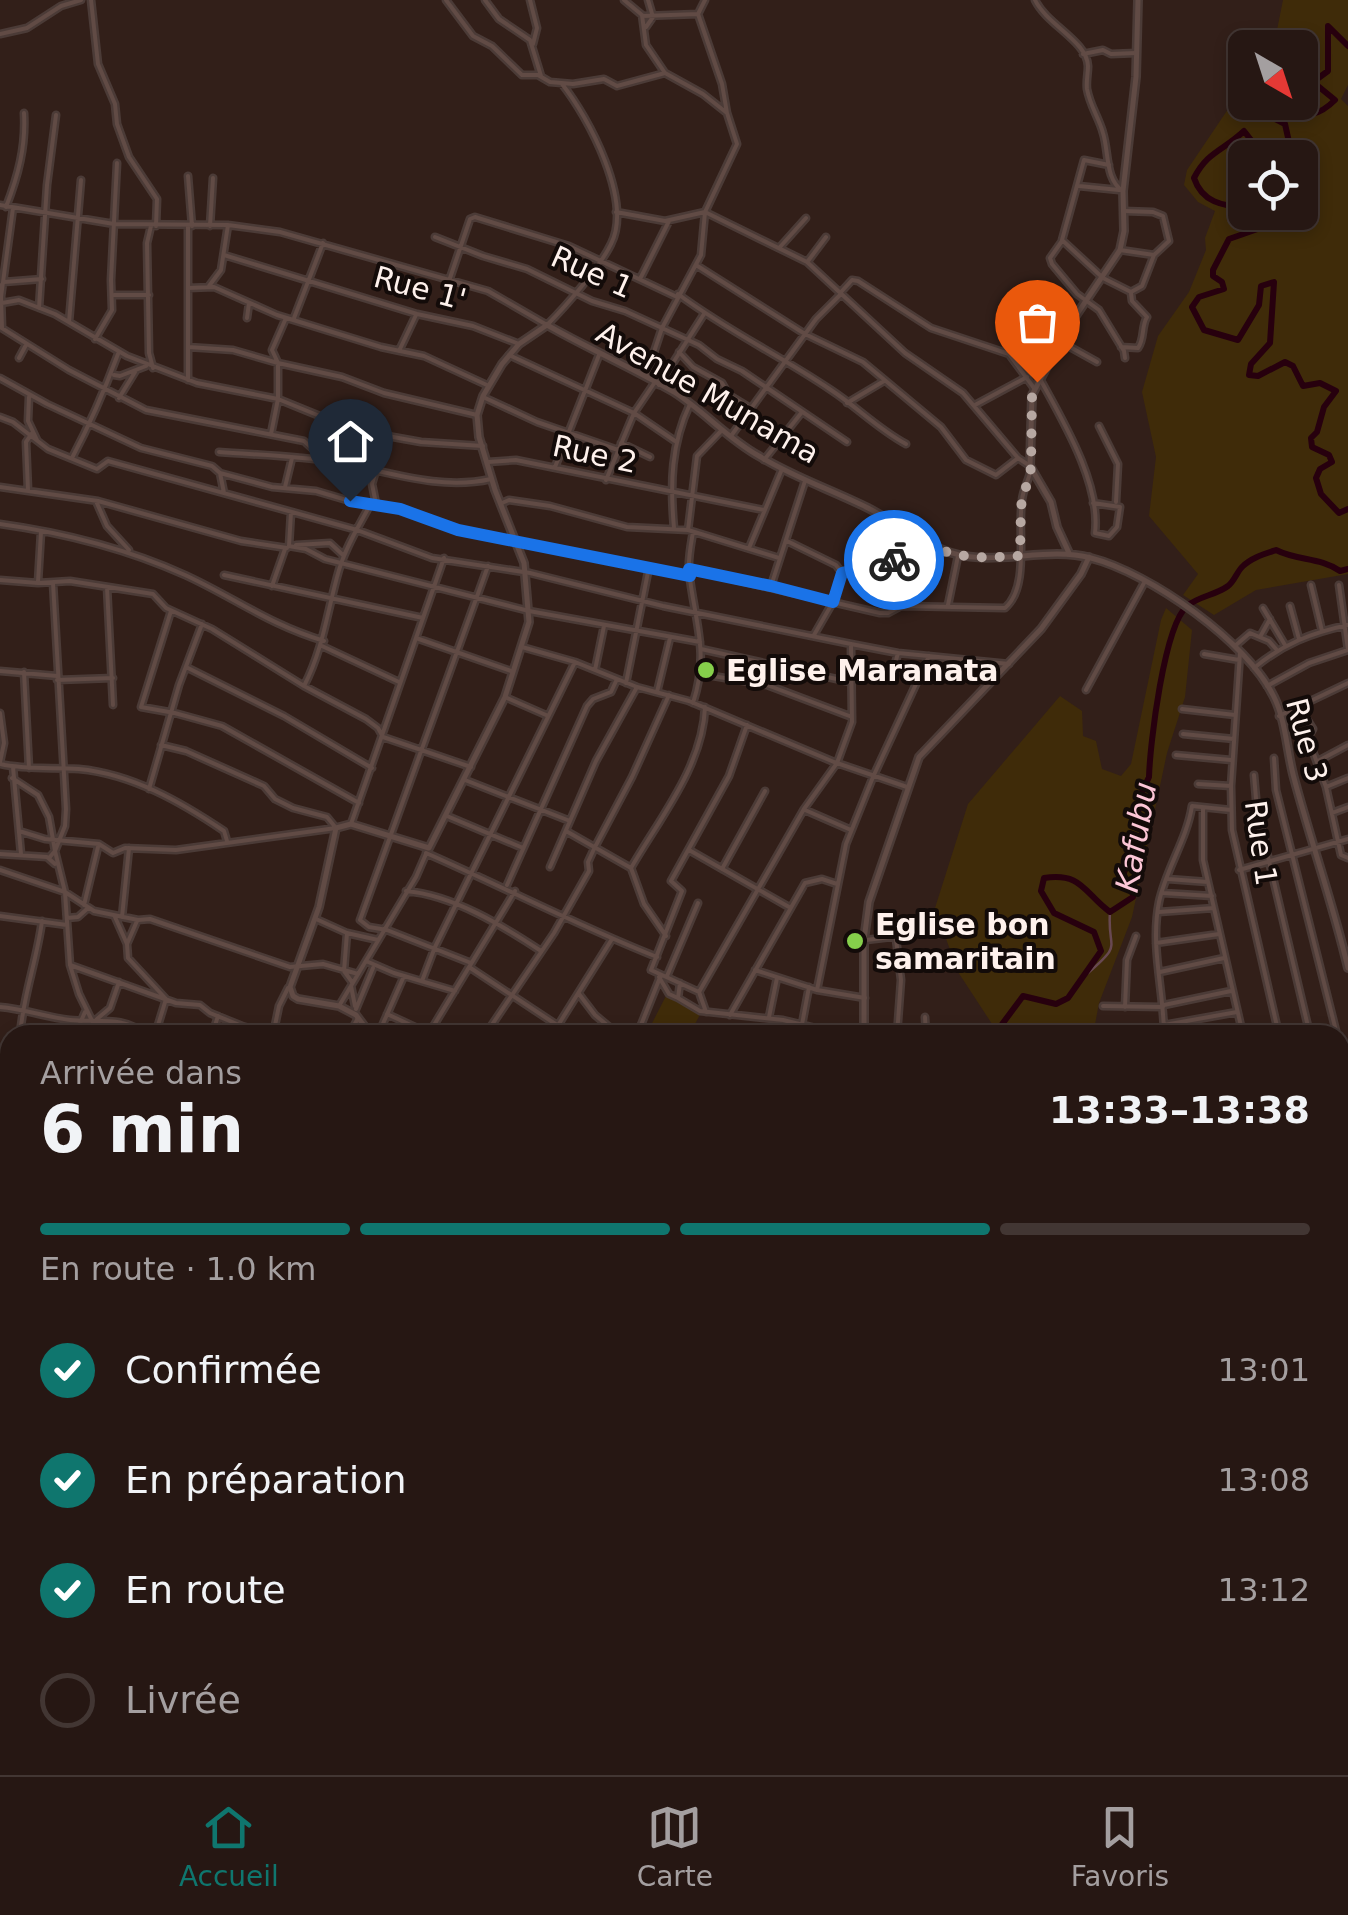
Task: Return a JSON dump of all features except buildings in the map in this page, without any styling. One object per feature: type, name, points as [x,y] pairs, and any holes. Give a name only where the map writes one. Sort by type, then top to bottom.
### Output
[{"type":"street","points":[[0,34],[27,28],[62,6],[81,0]]},
{"type":"street","points":[[92,0],[98,64],[115,104],[117,124],[129,158],[157,199],[154,226],[147,243],[150,366]]},
{"type":"street","points":[[446,0],[473,36],[492,46],[522,76],[541,76],[562,84],[588,84],[601,78],[617,86],[664,73]]},
{"type":"street","points":[[485,0],[499,19],[532,45]]},
{"type":"street","points":[[530,0],[537,28],[532,45],[541,76]]},
{"type":"street","points":[[624,0],[642,16],[646,45],[664,73],[703,94],[727,113]]},
{"type":"street","points":[[648,0],[654,17]]},
{"type":"street","points":[[646,376],[662,328],[703,248],[705,212],[737,144],[698,14],[705,0]]},
{"type":"street","points":[[1035,0],[1041,13],[1070,36],[1088,64],[1088,92],[1102,130],[1108,165],[1121,191]]},
{"type":"street","points":[[0,378],[141,448],[284,489],[316,491],[406,511],[458,530],[771,586],[888,613],[901,606],[1005,608],[1016,595],[1034,388],[1120,250],[1124,211],[1121,191],[1138,0]]},
{"type":"street","points":[[642,16],[698,14]]},
{"type":"street","points":[[646,27],[654,17]]},
{"type":"street","points":[[1083,54],[1103,50],[1111,54],[1136,53]]},
{"type":"street","points":[[339,1006],[447,816],[505,697],[522,647],[529,611],[526,573],[491,479],[477,414],[482,396],[510,355],[547,324],[612,243],[616,212],[598,140],[562,84]]},
{"type":"street","points":[[24,113],[16,186],[3,206],[114,224],[228,226],[280,232],[488,291],[547,324]]},
{"type":"street","points":[[39,308],[56,115]]},
{"type":"street","points":[[1108,165],[1084,159],[1062,240],[1050,261],[1086,302],[1099,310],[1125,358]]},
{"type":"street","points":[[95,339],[110,316],[113,295],[110,280],[117,163]]},
{"type":"street","points":[[188,176],[188,380]]},
{"type":"street","points":[[210,226],[214,178]]},
{"type":"street","points":[[68,322],[82,180]]},
{"type":"street","points":[[1078,186],[1121,191]]},
{"type":"street","points":[[13,208],[3,256],[1,328],[119,398],[164,415],[304,441],[318,460]]},
{"type":"street","points":[[1124,211],[1163,216],[1169,241],[1154,255],[1142,286],[1131,292]]},
{"type":"street","points":[[616,212],[668,221],[705,212],[807,262],[905,353],[954,385],[974,404],[1030,467],[1051,502],[1069,553]]},
{"type":"street","points":[[449,281],[470,219],[475,216],[568,246],[677,296],[787,363],[906,444]]},
{"type":"street","points":[[780,247],[806,218]]},
{"type":"street","points":[[640,279],[668,221]]},
{"type":"street","points":[[208,288],[221,270],[228,226]]},
{"type":"street","name":"Rue 1","points":[[435,237],[528,269],[699,344],[847,442]]},
{"type":"street","points":[[807,262],[826,237]]},
{"type":"street","points":[[1062,240],[1103,278],[1131,292]]},
{"type":"street","points":[[294,318],[323,243]]},
{"type":"street","points":[[1120,250],[1154,255]]},
{"type":"street","name":"Rue 1'","points":[[224,256],[416,314],[473,326],[519,344]]},
{"type":"street","points":[[696,265],[805,334],[853,355],[941,427],[970,462],[996,475],[1018,458]]},
{"type":"street","points":[[2,285],[42,279]]},
{"type":"street","points":[[732,436],[805,334],[852,280],[931,328],[1008,354],[1034,388]]},
{"type":"street","points":[[188,288],[208,288],[286,318],[424,356],[489,386]]},
{"type":"street","points":[[1121,347],[1138,348],[1143,336],[1146,317],[1132,300],[1131,292]]},
{"type":"street","points":[[113,295],[150,295]]},
{"type":"street","points":[[1,299],[19,300],[39,308],[138,362],[188,380],[278,399],[354,430],[421,442],[483,446]]},
{"type":"street","points":[[246,318],[248,302]]},
{"type":"street","points":[[1056,307],[1075,317]]},
{"type":"street","points":[[399,351],[416,314]]},
{"type":"street","points":[[606,480],[634,413],[704,314]]},
{"type":"street","points":[[271,434],[278,399],[278,363],[273,346],[286,318]]},
{"type":"street","name":"Avenue Munama","points":[[547,324],[598,355],[646,376],[764,460],[941,550],[958,556],[1069,553],[1090,557],[1191,609]]},
{"type":"street","points":[[1060,342],[1097,362]]},
{"type":"street","points":[[20,358],[26,344]]},
{"type":"street","points":[[188,347],[233,350],[342,378],[384,394],[477,414]]},
{"type":"street","points":[[72,458],[103,389],[114,375],[119,352]]},
{"type":"street","points":[[680,352],[693,367],[722,383],[730,395],[752,409]]},
{"type":"street","points":[[510,355],[634,413],[676,440]]},
{"type":"street","points":[[554,468],[598,355]]},
{"type":"street","points":[[119,398],[138,362]]},
{"type":"street","points":[[114,375],[150,366]]},
{"type":"street","points":[[974,404],[1027,378]]},
{"type":"street","points":[[1040,378],[1072,436],[1093,503],[1096,534],[1112,534],[1118,522],[1118,466],[1099,426]]},
{"type":"street","points":[[847,403],[884,381]]},
{"type":"street","points":[[28,491],[29,395]]},
{"type":"street","name":"Rue 2","points":[[482,396],[537,422],[618,450]]},
{"type":"street","points":[[674,528],[670,492],[676,440],[690,404]]},
{"type":"street","points":[[764,460],[803,411]]},
{"type":"street","points":[[0,417],[54,452],[97,469],[108,460],[356,530],[425,556],[526,573],[850,644],[1009,664]]},
{"type":"street","points":[[693,702],[700,674],[701,645],[690,572],[693,494],[698,452],[723,430]]},
{"type":"street","points":[[621,443],[650,457]]},
{"type":"street","points":[[219,452],[318,460],[430,481],[470,483],[491,479]]},
{"type":"street","points":[[284,489],[292,458]]},
{"type":"street","name":"Rue 2","points":[[488,462],[516,460],[764,510]]},
{"type":"street","points":[[749,548],[783,468]]},
{"type":"street","points":[[304,686],[323,643],[344,559],[356,530],[373,505],[376,470]]},
{"type":"street","points":[[220,473],[224,495]]},
{"type":"street","points":[[771,586],[806,478]]},
{"type":"street","points":[[0,487],[96,502],[198,530],[344,559],[529,611],[670,637],[850,682]]},
{"type":"street","points":[[500,504],[509,500],[550,506],[626,527],[691,531],[780,558]]},
{"type":"street","points":[[96,502],[107,526],[131,552]]},
{"type":"street","points":[[1093,503],[1116,505]]},
{"type":"street","points":[[272,586],[287,548],[292,512]]},
{"type":"street","points":[[0,524],[131,552],[401,683]]},
{"type":"street","points":[[38,583],[41,532]]},
{"type":"street","points":[[786,541],[808,548],[842,573]]},
{"type":"street","points":[[287,548],[330,543],[344,559]]},
{"type":"street","points":[[842,573],[941,550]]},
{"type":"street","points":[[947,606],[958,556]]},
{"type":"street","points":[[864,1025],[864,940],[873,884],[925,749],[1041,629],[1090,557]]},
{"type":"street","points":[[351,824],[444,558]]},
{"type":"street","points":[[488,566],[360,920],[369,927],[435,947],[470,965],[557,1025]]},
{"type":"street","points":[[626,683],[649,567]]},
{"type":"street","points":[[814,636],[833,602],[842,573]]},
{"type":"street","points":[[224,575],[423,618]]},
{"type":"street","points":[[0,580],[70,581],[153,594],[171,610],[366,718],[383,737],[471,767]]},
{"type":"street","points":[[49,858],[61,839],[66,809],[52,582]]},
{"type":"street","points":[[1086,690],[1144,582]]},
{"type":"street","points":[[1311,585],[1322,630]]},
{"type":"street","points":[[1267,686],[1309,664],[1348,650],[1339,585]]},
{"type":"street","points":[[107,587],[113,705]]},
{"type":"street","points":[[1290,606],[1300,638]]},
{"type":"street","points":[[1263,608],[1285,645]]},
{"type":"street","name":"Rue 3","points":[[1191,609],[1254,668],[1276,700],[1348,968]]},
{"type":"street","points":[[171,610],[141,707],[222,726],[358,803]]},
{"type":"street","points":[[1260,637],[1270,618]]},
{"type":"street","points":[[149,789],[202,624]]},
{"type":"street","points":[[1254,668],[1276,649],[1322,630],[1346,625]]},
{"type":"street","points":[[595,670],[604,626]]},
{"type":"street","points":[[1234,647],[1250,633],[1276,649]]},
{"type":"street","points":[[656,692],[670,637]]},
{"type":"street","points":[[416,638],[514,672]]},
{"type":"street","points":[[698,992],[804,809],[838,763],[850,734],[852,716],[850,644]]},
{"type":"street","points":[[522,647],[693,702],[907,788]]},
{"type":"street","points":[[892,675],[898,652]]},
{"type":"street","points":[[1204,654],[1240,656]]},
{"type":"street","points":[[817,990],[836,884],[852,830],[929,656]]},
{"type":"street","name":"Rue 1","points":[[1240,656],[1232,810],[1239,870],[1278,1025]]},
{"type":"street","points":[[422,981],[574,662]]},
{"type":"street","points":[[186,668],[284,716],[372,768]]},
{"type":"street","points":[[0,671],[57,678],[112,678]]},
{"type":"street","points":[[24,672],[30,768]]},
{"type":"street","points":[[700,674],[750,680],[852,716]]},
{"type":"street","points":[[506,887],[586,706],[611,692],[617,679]]},
{"type":"street","points":[[1280,716],[1348,683]]},
{"type":"street","points":[[550,867],[596,761],[637,687]]},
{"type":"street","points":[[492,1025],[589,870],[594,848],[632,778],[669,695]]},
{"type":"street","points":[[505,697],[546,715]]},
{"type":"street","points":[[1298,705],[1313,729],[1308,735],[1326,787],[1341,855],[1348,858]]},
{"type":"street","points":[[631,868],[683,780],[703,730],[705,707]]},
{"type":"street","points":[[1182,709],[1234,715]]},
{"type":"street","points":[[0,714],[4,743],[0,763],[100,772],[174,798],[221,829],[226,841]]},
{"type":"street","points":[[706,1012],[698,992],[651,970],[682,891],[671,882],[728,776],[747,725]]},
{"type":"street","points":[[1183,734],[1234,738]]},
{"type":"street","points":[[161,745],[264,786],[275,799],[329,818],[336,828],[314,918],[290,987],[278,1006],[275,1025]]},
{"type":"street","points":[[1318,761],[1348,745]]},
{"type":"street","points":[[1176,755],[1233,761]]},
{"type":"street","points":[[1274,758],[1276,790],[1335,1025]]},
{"type":"street","points":[[13,767],[22,854]]},
{"type":"street","points":[[1254,776],[1257,810],[1308,1025]]},
{"type":"street","points":[[12,778],[38,795],[49,817],[65,892],[70,966],[74,983],[96,1025]]},
{"type":"street","points":[[1326,787],[1348,778]]},
{"type":"street","points":[[465,780],[570,822]]},
{"type":"street","points":[[1198,784],[1231,786]]},
{"type":"street","points":[[722,868],[765,791]]},
{"type":"street","points":[[1164,1025],[1156,943],[1163,892],[1192,806],[1232,810]]},
{"type":"street","points":[[1202,807],[1202,850],[1240,1025]]},
{"type":"street","points":[[1332,813],[1348,808]]},
{"type":"street","points":[[804,809],[852,830]]},
{"type":"street","points":[[447,816],[523,848]]},
{"type":"street","points":[[19,831],[52,840],[99,844],[113,853],[129,848],[176,850],[351,824],[391,834],[561,916],[657,957]]},
{"type":"street","points":[[566,831],[631,868],[644,904],[666,936]]},
{"type":"street","points":[[1239,870],[1348,839]]},
{"type":"street","points":[[0,916],[42,921],[78,917],[86,907],[99,844]]},
{"type":"street","points":[[129,848],[119,917],[128,958],[166,999]]},
{"type":"street","points":[[688,849],[789,907]]},
{"type":"street","points":[[0,854],[49,858],[58,868]]},
{"type":"street","points":[[0,870],[65,892],[86,907],[119,917],[150,919],[294,969],[323,964],[358,974]]},
{"type":"street","points":[[730,1014],[789,907],[808,881],[822,879],[836,884]]},
{"type":"street","points":[[1168,879],[1210,882]]},
{"type":"street","points":[[434,1025],[514,891]]},
{"type":"street","points":[[406,892],[426,894],[456,906],[541,951]]},
{"type":"street","points":[[1163,892],[1212,896]]},
{"type":"street","points":[[642,1025],[698,903]]},
{"type":"street","points":[[1158,912],[1214,908]]},
{"type":"street","points":[[314,918],[347,933],[378,940]]},
{"type":"street","points":[[127,944],[138,920]]},
{"type":"street","points":[[21,1025],[42,921]]},
{"type":"street","points":[[347,933],[344,971],[352,984],[356,1014],[363,1025]]},
{"type":"street","points":[[864,940],[916,934]]},
{"type":"street","points":[[1156,943],[1220,934]]},
{"type":"street","points":[[1124,1007],[1128,960],[1136,936]]},
{"type":"street","points":[[559,1025],[612,939]]},
{"type":"street","points":[[896,939],[901,980],[898,1025]]},
{"type":"street","points":[[1159,972],[1224,958]]},
{"type":"street","points":[[366,961],[455,990]]},
{"type":"street","points":[[70,966],[188,1006],[200,1005],[245,1025]]},
{"type":"street","points":[[354,1025],[374,966]]},
{"type":"street","points":[[756,970],[817,990],[865,998]]},
{"type":"street","points":[[380,1025],[404,976]]},
{"type":"street","points":[[662,976],[669,994],[706,1012],[798,1025]]},
{"type":"street","points":[[769,1018],[777,978]]},
{"type":"street","points":[[94,1020],[110,1008],[119,982]]},
{"type":"street","points":[[678,998],[680,983]]},
{"type":"street","points":[[290,987],[293,996]]},
{"type":"street","points":[[802,1025],[809,987]]},
{"type":"street","points":[[1103,1006],[1163,1006],[1232,991]]},
{"type":"street","points":[[579,994],[607,1025]]},
{"type":"street","points":[[278,1006],[293,996],[339,1006],[356,1014]]},
{"type":"street","points":[[158,1025],[166,999]]},
{"type":"street","points":[[0,1007],[123,1025]]},
{"type":"street","points":[[79,1025],[87,1010]]},
{"type":"street","points":[[1187,1025],[1236,1012]]},
{"type":"street","points":[[387,1014],[410,1025]]},
{"type":"street","points":[[215,1025],[218,1016]]},
{"type":"street","points":[[925,1018],[925,1025]]},
{"type":"street","points":[[593,1775],[606,1775]]},
{"type":"shaded area","points":[[1283,0],[1348,0],[1348,85],[1341,99],[1348,106],[1348,574],[1256,590],[1214,615],[1183,595],[1198,574],[1149,516],[1156,457],[1142,392],[1158,336],[1189,292],[1206,250],[1205,238],[1215,211],[1198,202],[1184,185],[1187,170],[1228,109],[1228,120],[1318,120],[1318,30],[1277,30]]},
{"type":"shaded area","points":[[1166,608],[1192,630],[1185,697],[1167,753],[1132,917],[1099,1003],[1095,1025],[993,1025],[958,972],[935,908],[968,804],[1060,696],[1082,711],[1083,736],[1096,741],[1102,769],[1121,776],[1131,764]]},
{"type":"shaded area","points":[[668,992],[702,1011],[694,1025],[651,1025]]},
{"type":"waterway","name":"Kafubu","points":[[1318,78],[1328,71],[1328,26],[1348,46]]},
{"type":"waterway","name":"Kafubu","points":[[1318,86],[1335,100],[1318,112]]},
{"type":"waterway","name":"Kafubu","points":[[1277,120],[1285,124],[1289,140]]},
{"type":"waterway","name":"Kafubu","points":[[1232,140],[1244,131],[1251,140]]},
{"type":"waterway","name":"Kafubu","points":[[1228,143],[1210,157],[1194,178],[1202,193],[1228,205]]},
{"type":"waterway","name":"Kafubu","points":[[1255,230],[1229,239],[1213,270],[1213,276],[1224,289],[1199,297],[1192,307],[1204,330],[1238,340],[1259,305],[1261,286],[1274,282],[1270,343],[1251,364],[1249,375],[1258,376],[1285,362],[1293,366],[1303,386],[1320,383],[1336,391],[1324,407],[1317,432],[1311,438],[1312,447],[1329,455],[1332,462],[1320,469],[1316,478],[1321,494],[1339,513],[1348,509]]},
{"type":"waterway","name":"Kafubu","points":[[1001,1025],[1023,996],[1056,1004],[1068,998],[1101,951],[1094,932],[1054,913],[1041,891],[1044,878],[1075,881],[1110,912],[1133,897],[1132,888],[1122,881],[1125,869],[1136,862],[1144,824],[1138,813],[1149,777],[1165,660],[1187,606],[1223,589],[1246,564],[1276,550],[1340,571],[1348,569]]},
{"type":"waterway","points":[[1088,973],[1110,950],[1110,912]]},
{"type":"way so far","points":[[894,560],[918,558],[941,550],[977,558],[1020,556],[1022,494],[1031,468],[1032,396],[1037,382]]},
{"type":"place","name":"Eglise Maranata","points":[[706,670]]},
{"type":"place","name":"Eglise bon samaritain","points":[[855,941]]},
{"type":"route","points":[[350,501],[400,509],[458,530],[590,558],[690,576],[689,569],[833,602],[842,573],[894,560]]}]
